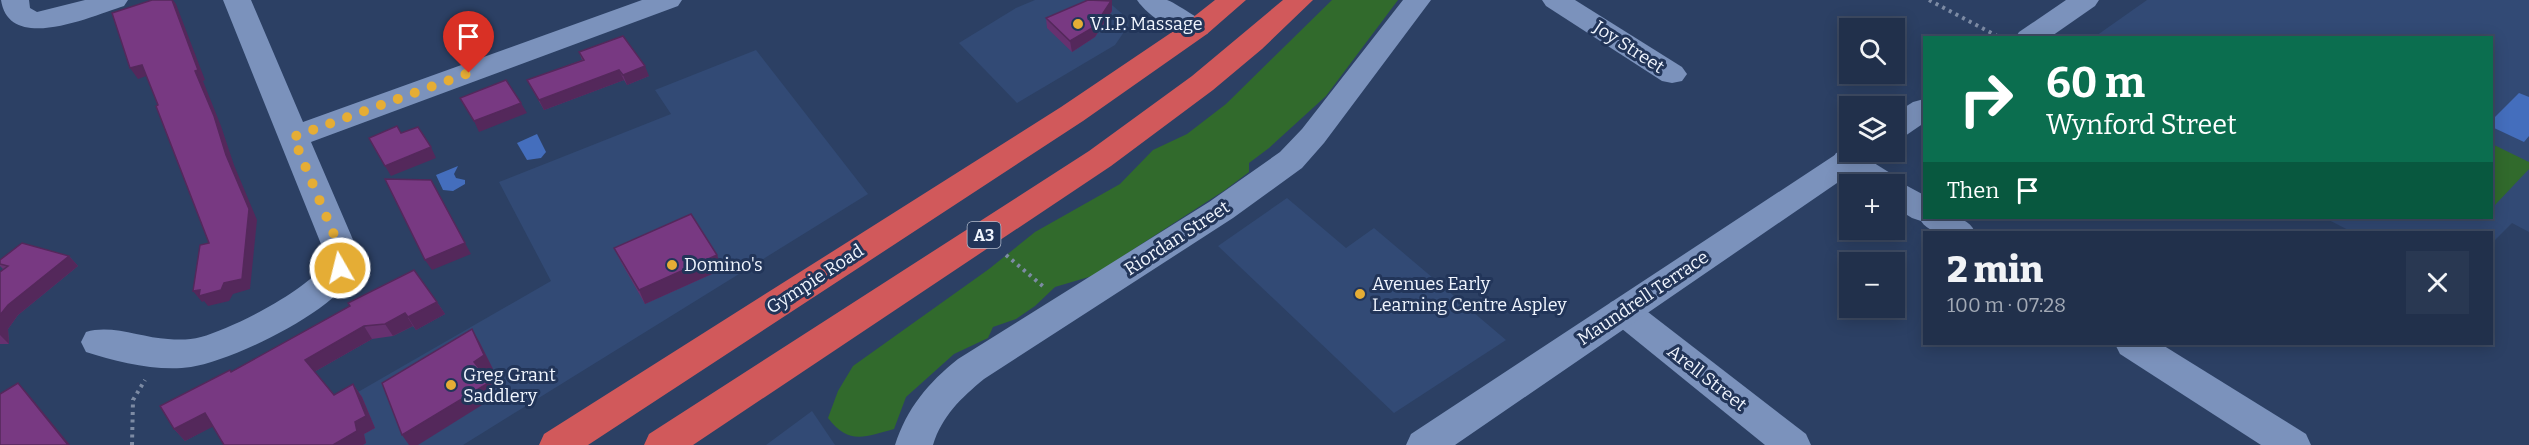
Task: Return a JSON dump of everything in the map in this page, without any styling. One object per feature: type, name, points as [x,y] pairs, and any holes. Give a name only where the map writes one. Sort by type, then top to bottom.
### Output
[{"type":"highway","name":"Gympie Road","points":[[558,445],[1072,114],[1197,28],[1232,0]]},
{"type":"highway","name":"A3","points":[[663,445],[1120,144],[1206,81],[1248,47],[1299,0]]},
{"type":"highway","points":[[1072,114],[1120,144]]},
{"type":"street","points":[[23,11],[59,17],[114,0]]},
{"type":"street","points":[[99,342],[162,354],[194,352],[227,341],[294,309],[322,289],[340,268],[340,249],[237,0]]},
{"type":"street","points":[[293,137],[668,0]]},
{"type":"street","points":[[1151,0],[1170,15],[1197,28]]},
{"type":"street","name":"Riordan Street","points":[[914,445],[926,412],[939,395],[971,369],[1221,210],[1291,160],[1313,136],[1417,0]]},
{"type":"street","name":"Joy Street","points":[[1556,0],[1672,74]]},
{"type":"street","points":[[2032,36],[2085,0]]},
{"type":"street","points":[[1905,122],[1923,110]]},
{"type":"street","name":"Maundrell Terrace","points":[[1425,445],[1845,162]]},
{"type":"street","points":[[1860,162],[1873,174]]},
{"type":"street","points":[[1905,198],[1923,209]]},
{"type":"street","points":[[1938,219],[1957,231]]},
{"type":"street","name":"Arell Street","points":[[1623,311],[1792,445]]},
{"type":"street","points":[[2135,345],[2292,445]]},
{"type":"path","points":[[1929,0],[1997,36]]},
{"type":"path","points":[[1006,255],[1068,308]]},
{"type":"path","points":[[132,445],[133,399],[162,354]]},
{"type":"shaded area","points":[[1035,0],[1106,0],[1126,17],[1128,26],[1115,45],[1017,103],[959,43],[1016,8]]},
{"type":"shaded area","points":[[2147,0],[2529,0],[2529,232],[2512,223],[2493,242],[2493,231],[2350,231],[2327,219],[2493,219],[2493,36],[2096,36]]},
{"type":"shaded area","points":[[756,50],[868,194],[463,445],[266,445],[551,281],[499,182],[671,114],[655,90]]},
{"type":"shaded area","name":"Avenues Early Learning Centre Aspley","points":[[1287,198],[1346,248],[1374,228],[1506,340],[1394,413],[1218,246]]},
{"type":"shaded area","points":[[812,411],[835,445],[766,445]]},
{"type":"green space","points":[[1332,0],[1398,0],[1326,96],[1269,148],[1249,163],[1249,172],[1092,276],[1055,287],[1035,306],[1016,319],[993,327],[988,338],[954,354],[906,397],[894,429],[858,437],[835,427],[828,418],[838,391],[853,366],[989,269],[1035,232],[1120,184],[1153,150],[1187,134],[1226,104]]},
{"type":"green space","points":[[2493,144],[2529,162],[2529,169],[2495,205],[2493,204]]},
{"type":"water","points":[[2519,93],[2529,97],[2529,136],[2524,142],[2493,127],[2493,119]]},
{"type":"water","points":[[537,134],[546,152],[541,158],[527,160],[517,143]]},
{"type":"water","points":[[458,166],[454,174],[456,178],[465,180],[465,184],[453,191],[443,190],[436,175]]},
{"type":"building","points":[[152,0],[172,0],[198,70],[195,71],[249,209],[242,279],[224,283],[221,290],[199,296],[200,290],[193,291],[200,245],[209,243],[142,65],[130,68],[112,13]]},
{"type":"building","points":[[1088,0],[1111,1],[1094,27],[1070,41],[1046,18]]},
{"type":"building","points":[[623,36],[645,66],[623,75],[619,70],[539,100],[527,80],[584,60],[579,52]]},
{"type":"building","points":[[506,80],[521,103],[474,121],[460,98]]},
{"type":"building","points":[[397,126],[401,133],[418,127],[431,147],[385,166],[369,138]]},
{"type":"building","points":[[385,179],[431,180],[465,243],[425,260]]},
{"type":"building","name":"Domino's","points":[[691,214],[717,255],[639,290],[614,248]]},
{"type":"building","points":[[22,243],[69,256],[8,305],[0,315],[0,272],[8,266],[0,264],[0,260]]},
{"type":"building","points":[[414,270],[437,302],[408,317],[405,313],[385,324],[364,326],[305,360],[334,395],[353,384],[366,416],[355,422],[357,431],[333,445],[224,445],[205,413],[174,429],[160,406],[230,370],[231,372],[350,306],[348,303]]},
{"type":"building","name":"Greg Grant Saddlery","points":[[472,329],[484,355],[474,362],[490,382],[402,435],[382,383]]},
{"type":"building","points":[[18,383],[68,445],[0,445],[0,394]]},
{"type":"place","name":"V.I.P. Massage","points":[[1078,24]]},
{"type":"place","name":"Domino's","points":[[672,265]]},
{"type":"place","name":"Avenues Early Learning Centre Aspley","points":[[1360,294]]},
{"type":"place","name":"Greg Grant Saddlery","points":[[451,385]]},
{"type":"route","points":[[340,268],[340,249],[293,137],[469,73]]}]
